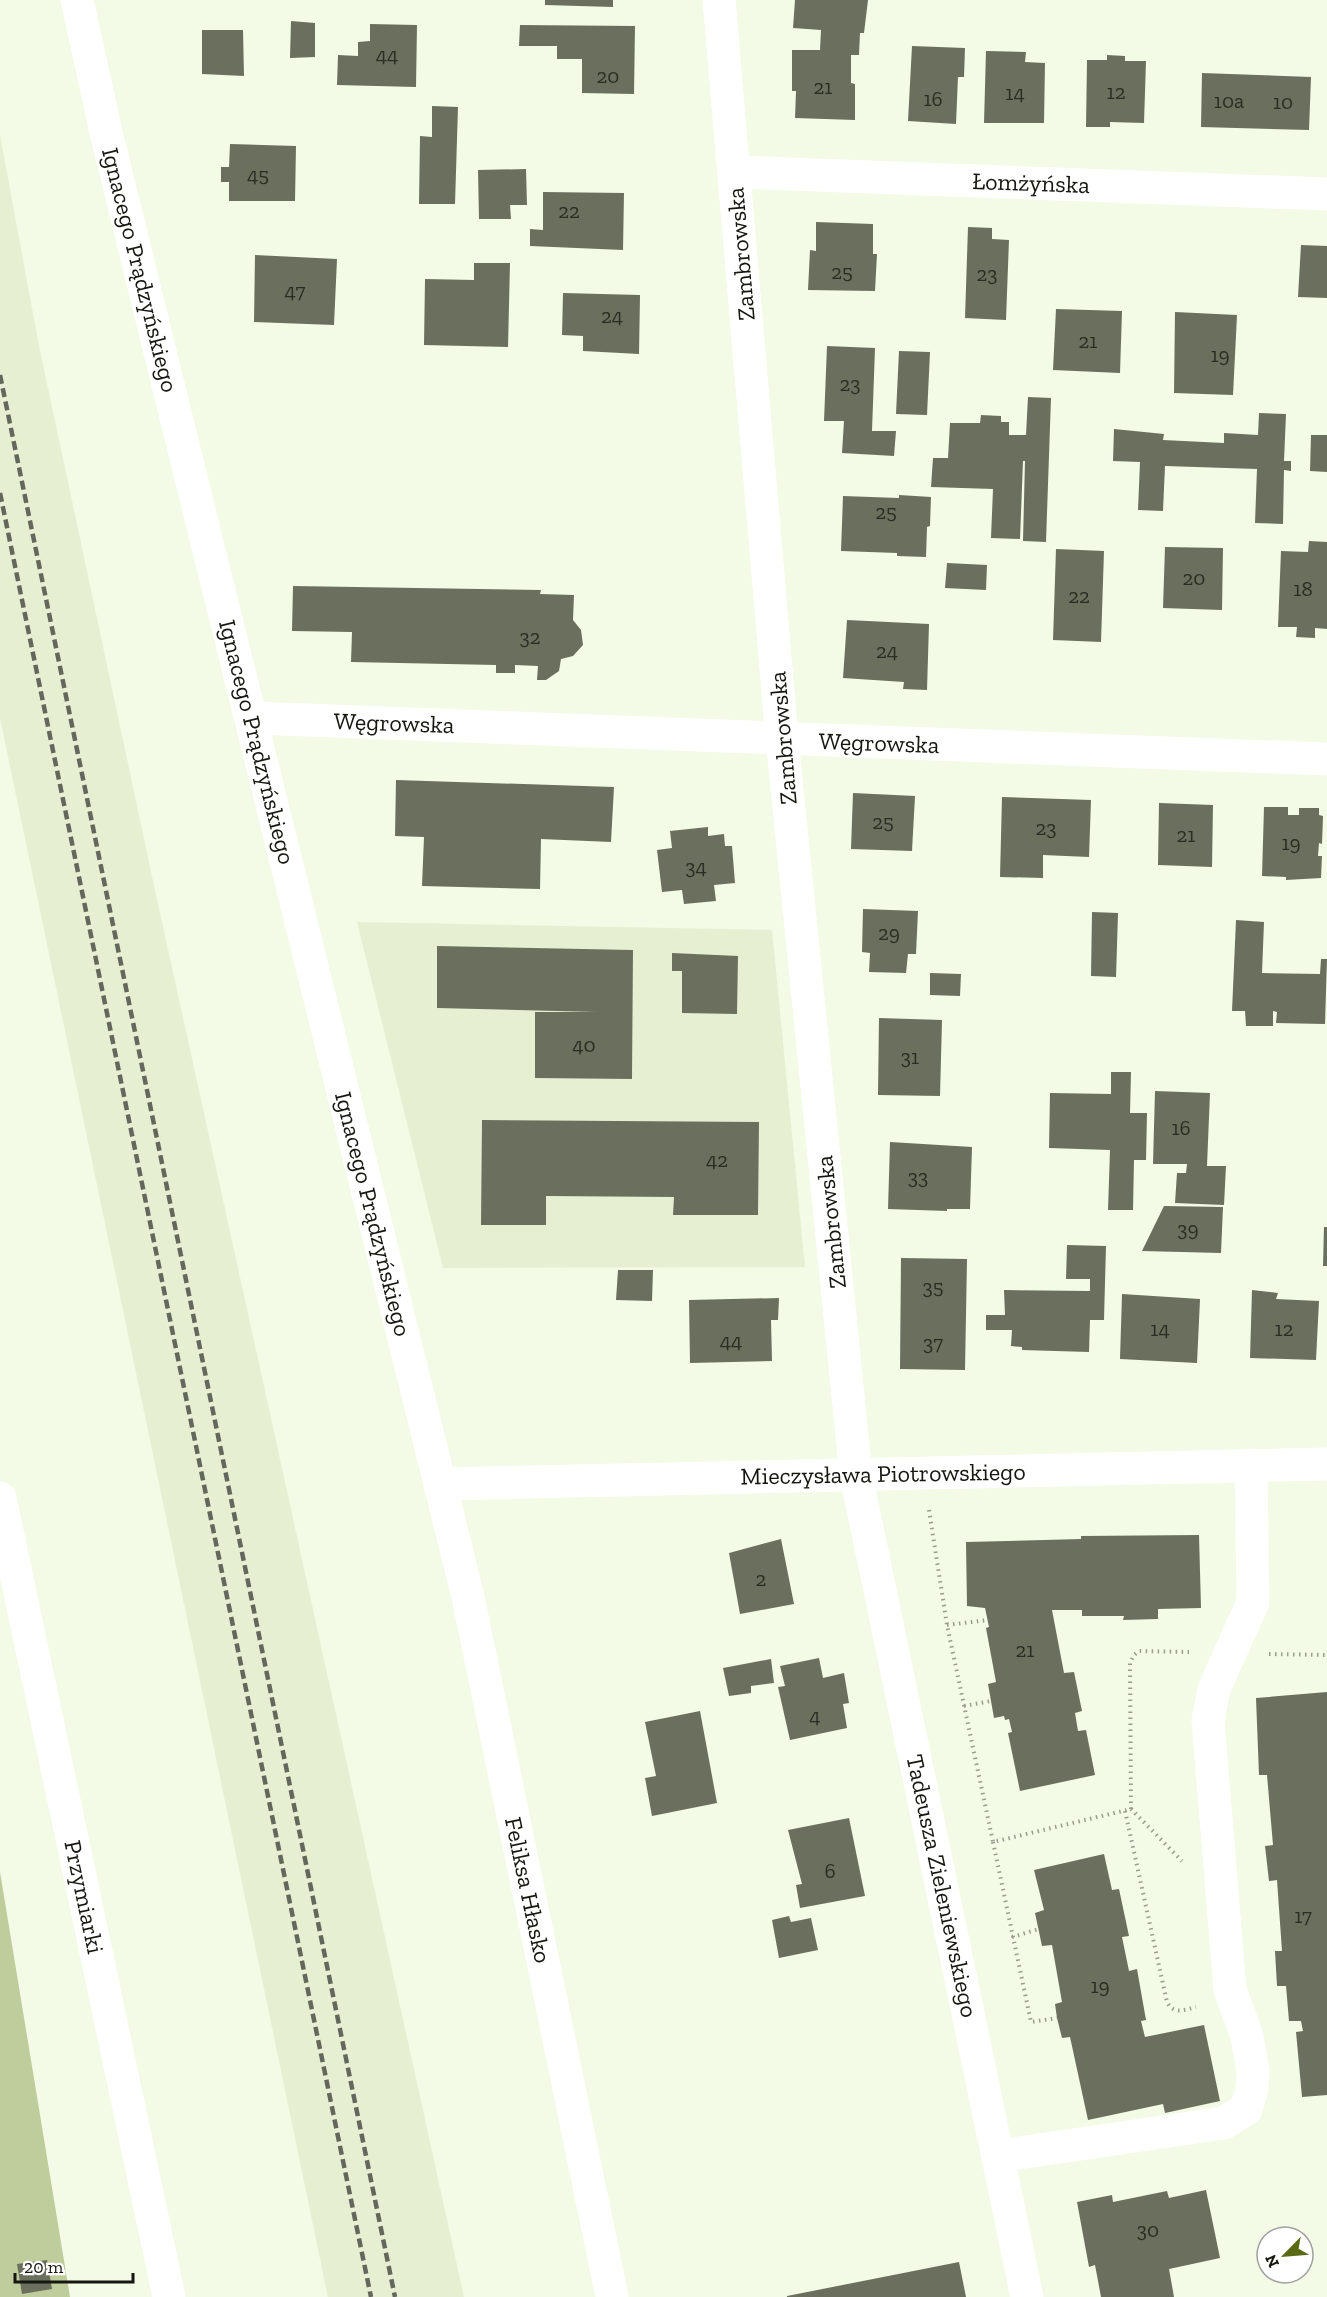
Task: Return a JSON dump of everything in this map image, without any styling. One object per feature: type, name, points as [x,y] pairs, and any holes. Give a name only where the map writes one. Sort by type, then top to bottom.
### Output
[{"type":"street","name":"Ignacego Prądzyńskiego","points":[[77,0],[109,143],[440,1484]]},
{"type":"street","name":"Zambrowska","points":[[719,0],[782,739],[856,1475]]},
{"type":"street","name":"Łomżyńska","points":[[735,172],[1327,194]]},
{"type":"street","name":"Węgrowska","points":[[252,718],[1327,759]]},
{"type":"street","name":"Mieczysława Piotrowskiego","points":[[440,1484],[475,1481],[1327,1464]]},
{"type":"street","points":[[998,2156],[1224,2122],[1246,2109],[1252,2089],[1253,2071],[1247,2036],[1230,1990],[1208,1720],[1214,1689],[1253,1602],[1251,1465]]},
{"type":"street","name":"Tadeusza Zieleniewskiego","points":[[856,1475],[1027,2297]]},
{"type":"street","name":"Feliksa Hłasko","points":[[440,1484],[468,1597],[612,2297]]},
{"type":"street","name":"Przymiarki","points":[[0,1498],[169,2297]]},
{"type":"path","points":[[927,1498],[947,1625],[1031,2022],[1057,2018]]},
{"type":"path","points":[[947,1625],[988,1620]]},
{"type":"path","points":[[1186,1865],[1131,1809],[1130,1662],[1134,1654],[1139,1651],[1327,1655]]},
{"type":"path","points":[[964,1706],[992,1701]]},
{"type":"path","points":[[993,1842],[1131,1809]]},
{"type":"path","points":[[1012,1936],[1039,1929]]},
{"type":"shaded area","points":[[0,135],[39,346],[153,881],[464,2297],[328,2297],[0,718]]},
{"type":"shaded area","points":[[357,922],[772,930],[805,1267],[443,1268]]},
{"type":"green space","points":[[0,1872],[70,2297],[0,2297]]},
{"type":"building","points":[[545,0],[613,0],[613,7],[545,5]]},
{"type":"building","points":[[795,0],[868,0],[864,33],[860,33],[859,55],[851,55],[851,83],[855,84],[855,120],[795,118],[796,91],[792,91],[792,50],[820,50],[821,30],[793,28]]},
{"type":"building","points":[[291,21],[315,23],[315,57],[290,58]]},
{"type":"building","points":[[370,24],[417,25],[416,87],[337,85],[338,55],[358,56],[358,42],[370,41]]},
{"type":"building","points":[[520,25],[635,26],[634,94],[582,93],[582,59],[557,59],[557,46],[519,46]]},
{"type":"building","points":[[202,30],[243,30],[244,76],[202,74]]},
{"type":"building","points":[[912,46],[965,48],[964,77],[958,77],[956,124],[908,121]]},
{"type":"building","points":[[986,51],[1026,52],[1025,62],[1045,63],[1044,123],[984,123]]},
{"type":"building","points":[[1107,55],[1125,56],[1125,61],[1146,61],[1144,123],[1110,122],[1110,127],[1086,127],[1087,60],[1107,60]]},
{"type":"building","points":[[1202,73],[1311,77],[1309,130],[1201,127]]},
{"type":"building","points":[[432,106],[458,107],[455,204],[419,204],[420,136],[432,137]]},
{"type":"building","points":[[230,144],[296,146],[295,201],[229,201],[229,182],[221,182],[221,167],[229,167]]},
{"type":"building","points":[[526,169],[527,205],[510,205],[511,219],[479,219],[478,170]]},
{"type":"building","points":[[543,192],[624,193],[623,250],[530,246],[530,229],[543,230]]},
{"type":"building","points":[[816,222],[873,224],[873,254],[877,254],[875,291],[808,290],[810,250],[816,251]]},
{"type":"building","points":[[968,227],[992,228],[992,239],[1009,240],[1006,320],[965,318]]},
{"type":"building","points":[[1301,245],[1327,246],[1327,298],[1298,297]]},
{"type":"building","points":[[255,255],[337,259],[334,325],[254,322]]},
{"type":"building","points":[[474,263],[510,263],[508,347],[424,345],[425,279],[474,280]]},
{"type":"building","points":[[563,293],[640,295],[639,354],[583,351],[583,336],[562,335]]},
{"type":"building","points":[[1056,309],[1122,311],[1120,373],[1053,370]]},
{"type":"building","points":[[1175,312],[1237,315],[1233,395],[1174,393]]},
{"type":"building","points":[[827,346],[875,348],[872,431],[896,431],[894,456],[842,453],[844,421],[824,421]]},
{"type":"building","points":[[899,351],[930,352],[927,415],[896,414]]},
{"type":"building","points":[[1028,397],[1051,398],[1046,542],[1023,541],[1025,461],[1023,461],[1020,539],[991,538],[993,489],[931,487],[933,458],[948,458],[950,423],[980,423],[981,415],[1001,416],[1001,422],[1009,422],[1009,435],[1026,435]]},
{"type":"building","points":[[1259,413],[1286,414],[1284,461],[1291,461],[1291,471],[1284,470],[1283,524],[1255,523],[1257,469],[1165,466],[1163,511],[1138,510],[1140,462],[1113,461],[1114,429],[1164,434],[1163,440],[1224,443],[1224,433],[1258,435]]},
{"type":"building","points":[[1311,435],[1327,435],[1327,472],[1310,471]]},
{"type":"building","points":[[899,495],[931,497],[926,557],[897,556],[897,553],[841,551],[843,496],[899,498]]},
{"type":"building","points":[[1309,541],[1327,542],[1327,629],[1315,628],[1315,638],[1296,637],[1297,627],[1278,627],[1281,551],[1308,552]]},
{"type":"building","points":[[1165,547],[1223,548],[1222,610],[1163,608]]},
{"type":"building","points":[[1056,549],[1104,551],[1101,642],[1053,640]]},
{"type":"building","points":[[947,563],[987,565],[986,590],[945,588]]},
{"type":"building","points":[[293,586],[541,590],[540,594],[574,595],[573,620],[581,630],[583,645],[573,656],[561,659],[559,671],[546,680],[537,680],[538,666],[515,665],[515,673],[496,673],[496,665],[351,662],[352,632],[292,631]]},
{"type":"building","points":[[847,620],[929,624],[927,690],[903,689],[904,682],[843,678]]},
{"type":"building","points":[[396,780],[614,787],[611,842],[541,839],[540,889],[422,886],[424,837],[395,836]]},
{"type":"building","points":[[853,793],[915,796],[912,851],[851,849]]},
{"type":"building","points":[[1002,797],[1091,800],[1089,857],[1043,855],[1043,878],[1000,877]]},
{"type":"building","points":[[1159,803],[1213,805],[1212,867],[1158,865]]},
{"type":"building","points":[[1264,807],[1288,807],[1288,815],[1299,815],[1299,808],[1319,808],[1319,815],[1323,816],[1322,844],[1319,843],[1318,856],[1322,856],[1321,878],[1286,880],[1286,877],[1262,876]]},
{"type":"building","points":[[708,827],[708,836],[724,834],[725,846],[732,846],[735,883],[714,885],[716,901],[684,904],[682,890],[662,892],[657,850],[672,848],[670,831]]},
{"type":"building","points":[[863,909],[918,911],[916,954],[908,954],[906,973],[869,972],[870,953],[862,952]]},
{"type":"building","points":[[1092,912],[1118,913],[1116,977],[1091,976]]},
{"type":"building","points":[[1236,920],[1264,922],[1262,973],[1320,974],[1321,959],[1327,959],[1325,1024],[1276,1023],[1277,1012],[1273,1011],[1273,1026],[1246,1026],[1245,1011],[1232,1011]]},
{"type":"building","points":[[437,946],[633,950],[632,1079],[535,1078],[535,1012],[596,1012],[437,1008]]},
{"type":"building","points":[[672,953],[738,956],[737,1014],[682,1013],[682,971],[672,971]]},
{"type":"building","points":[[930,973],[961,974],[960,996],[930,995]]},
{"type":"building","points":[[879,1018],[942,1020],[940,1096],[878,1095]]},
{"type":"building","points":[[1111,1072],[1131,1072],[1130,1113],[1147,1113],[1146,1160],[1134,1160],[1133,1210],[1108,1210],[1110,1150],[1049,1148],[1050,1093],[1111,1094]]},
{"type":"building","points":[[1155,1091],[1210,1093],[1207,1166],[1226,1166],[1224,1205],[1175,1203],[1177,1173],[1186,1173],[1187,1164],[1153,1164]]},
{"type":"building","points":[[482,1120],[759,1122],[758,1215],[673,1215],[674,1197],[546,1196],[546,1225],[481,1225]]},
{"type":"building","points":[[890,1142],[972,1147],[970,1209],[947,1209],[947,1211],[888,1209]]},
{"type":"building","points":[[1164,1206],[1223,1207],[1221,1253],[1142,1251]]},
{"type":"building","points":[[1324,1227],[1327,1227],[1327,1266],[1323,1266]]},
{"type":"building","points":[[1067,1245],[1106,1246],[1104,1320],[1090,1320],[1089,1352],[1022,1350],[1022,1347],[1011,1346],[1012,1330],[986,1330],[986,1315],[1005,1315],[1004,1290],[1090,1291],[1090,1279],[1066,1279]]},
{"type":"building","points":[[901,1258],[967,1259],[965,1370],[900,1369]]},
{"type":"building","points":[[618,1270],[653,1270],[652,1301],[616,1300]]},
{"type":"building","points":[[1252,1290],[1278,1293],[1276,1299],[1319,1301],[1316,1360],[1250,1358]]},
{"type":"building","points":[[1122,1294],[1200,1299],[1197,1363],[1120,1359]]},
{"type":"building","points":[[779,1298],[778,1320],[771,1320],[772,1361],[690,1363],[689,1300]]},
{"type":"building","points":[[1199,1535],[1201,1608],[1158,1609],[1158,1619],[1123,1620],[1124,1616],[1082,1616],[1082,1610],[1052,1610],[1064,1673],[1074,1672],[1082,1711],[1075,1713],[1078,1731],[1086,1730],[1095,1775],[1020,1791],[1008,1733],[1012,1732],[1009,1719],[1005,1720],[1004,1716],[994,1718],[988,1684],[996,1682],[986,1628],[989,1627],[985,1608],[967,1606],[966,1542],[1081,1539],[1081,1536]]},
{"type":"building","points":[[781,1539],[794,1604],[740,1614],[729,1553]]},
{"type":"building","points":[[819,1658],[823,1678],[844,1673],[849,1703],[843,1704],[847,1728],[790,1740],[778,1687],[785,1686],[780,1666]]},
{"type":"building","points":[[771,1659],[774,1683],[751,1686],[751,1693],[729,1696],[723,1668]]},
{"type":"building","points":[[1327,1692],[1327,2095],[1302,2097],[1296,2032],[1303,2031],[1301,2021],[1289,2021],[1286,1986],[1277,1986],[1275,1951],[1282,1951],[1277,1880],[1269,1881],[1265,1846],[1273,1845],[1267,1775],[1259,1775],[1256,1698]]},
{"type":"building","points":[[700,1711],[717,1803],[652,1816],[645,1778],[656,1776],[645,1722]]},
{"type":"building","points":[[849,1818],[865,1896],[800,1908],[796,1885],[802,1884],[788,1830]]},
{"type":"building","points":[[1104,1854],[1112,1890],[1119,1889],[1129,1936],[1122,1937],[1129,1971],[1137,1969],[1146,2020],[1141,2021],[1145,2037],[1204,2025],[1220,2101],[1165,2113],[1163,2104],[1088,2120],[1070,2037],[1062,2038],[1057,2018],[1055,2004],[1062,2002],[1052,1945],[1042,1946],[1035,1913],[1044,1910],[1034,1870]]},
{"type":"building","points":[[789,1916],[791,1922],[811,1918],[818,1950],[779,1958],[772,1920]]},
{"type":"building","points":[[1206,2190],[1220,2258],[1169,2269],[1174,2297],[1101,2297],[1095,2265],[1089,2267],[1077,2202],[1112,2195],[1113,2202],[1167,2191],[1169,2198]]},
{"type":"building","points":[[47,2260],[52,2289],[22,2294],[17,2264]]},
{"type":"building","points":[[959,2262],[966,2297],[787,2297],[787,2296]]},
{"type":"railway","points":[[0,375],[395,2297]]},
{"type":"railway","points":[[0,493],[371,2297]]}]
